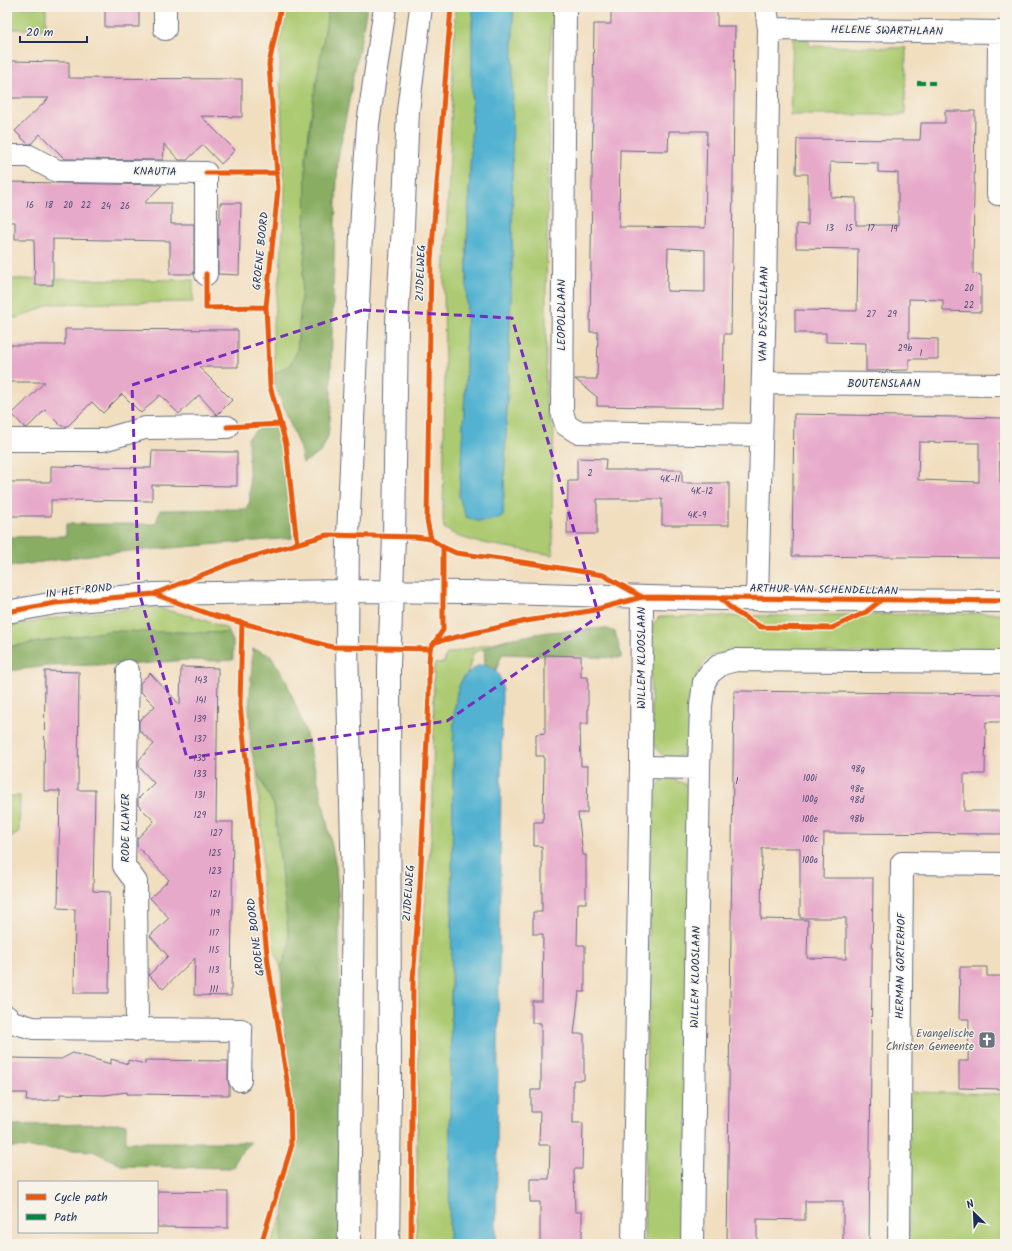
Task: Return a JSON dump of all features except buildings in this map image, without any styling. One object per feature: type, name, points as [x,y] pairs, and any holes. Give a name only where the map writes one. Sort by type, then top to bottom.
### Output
[{"type":"street","points":[[165,7],[165,29]]},
{"type":"street","points":[[349,1244],[353,882],[347,647],[349,508],[362,220],[368,124],[385,7]]},
{"type":"street","name":"ZIJDELWEG","points":[[388,1244],[390,1098],[389,666],[394,537],[397,322],[408,111],[421,7]]},
{"type":"street","name":"LEOPOLDLAAN","points":[[565,7],[562,412],[566,424],[577,432],[761,435]]},
{"type":"street","points":[[766,7],[769,29]]},
{"type":"street","name":"VAN DEYSSELLAAN","points":[[758,598],[769,29]]},
{"type":"street","name":"HELENE SWARTHLAAN","points":[[769,29],[1002,32]]},
{"type":"street","points":[[1002,32],[998,194],[1005,194]]},
{"type":"street","name":"KNAUTIA","points":[[7,156],[29,156],[57,171],[206,173],[206,274]]},
{"type":"street","name":"BOUTENSLAAN","points":[[763,383],[1005,385]]},
{"type":"street","points":[[7,440],[103,440],[145,428],[227,427]]},
{"type":"street","points":[[347,591],[392,591]]},
{"type":"street","name":"IN HET ROND","points":[[7,612],[55,603],[154,594],[347,591]]},
{"type":"street","name":"ARTHUR VAN SCHENDELLAAN","points":[[392,591],[642,597],[1005,601]]},
{"type":"street","name":"WILLEM KLOOSLAAN","points":[[633,1244],[641,767],[642,597]]},
{"type":"street","points":[[641,767],[699,768],[701,706],[704,682],[710,673],[721,664],[736,660],[1005,662]]},
{"type":"street","name":"RODE KLAVER","points":[[128,671],[124,866],[136,882],[137,1030]]},
{"type":"street","name":"WILLEM KLOOSLAAN","points":[[692,1244],[699,768]]},
{"type":"street","name":"HERMAN GORTERHOF","points":[[899,1244],[902,863],[1005,864]]},
{"type":"street","points":[[7,1017],[12,1022],[33,1028],[241,1030],[240,1080]]},
{"type":"highlighted area","points":[[363,310],[512,318],[599,616],[447,721],[187,758],[139,592],[132,385]]},
{"type":"green space","points":[[7,7],[46,7],[46,26],[42,29],[7,29]]},
{"type":"green space","points":[[288,7],[329,7],[313,101],[306,157],[305,249],[297,352],[290,365],[274,374],[273,324],[280,273],[285,208],[279,44]]},
{"type":"green space","points":[[329,7],[367,7],[338,158],[335,222],[331,411],[328,436],[321,452],[303,463],[300,449],[274,382],[274,374],[290,365],[297,352],[305,249],[306,157],[313,101]]},
{"type":"green space","points":[[455,7],[473,7],[472,119],[467,244],[466,374],[459,497],[503,516],[512,266],[513,7],[557,7],[551,28],[546,293],[546,401],[554,430],[552,471],[553,555],[477,542],[457,536],[444,528],[444,282]]},
{"type":"green space","points":[[793,38],[809,39],[809,46],[906,48],[905,115],[790,115]]},
{"type":"green space","points":[[7,279],[193,280],[193,302],[51,304],[19,318],[7,318]]},
{"type":"green space","points":[[275,427],[285,468],[292,538],[97,554],[7,567],[7,537],[66,536],[66,524],[156,524],[160,510],[246,509],[250,501],[248,438],[257,429]]},
{"type":"green space","points":[[154,607],[198,618],[228,629],[229,633],[110,631],[7,647],[7,627],[80,614]]},
{"type":"green space","points":[[1005,613],[1005,655],[728,651],[707,658],[697,675],[694,746],[684,755],[665,758],[655,746],[653,741],[649,646],[651,627],[659,617]]},
{"type":"green space","points":[[605,628],[615,632],[621,658],[502,654],[496,670],[485,665],[484,649],[508,639],[548,632]]},
{"type":"green space","points":[[110,631],[229,633],[233,641],[233,660],[185,660],[140,664],[49,666],[7,671],[7,647]]},
{"type":"green space","points":[[508,639],[473,653],[468,672],[461,681],[457,691],[453,771],[449,1244],[416,1244],[419,971],[431,840],[433,796],[434,664],[444,663],[447,654]]},
{"type":"green space","points":[[253,649],[270,655],[285,678],[305,730],[320,789],[336,866],[339,905],[341,1139],[340,1244],[282,1244],[285,1185],[295,1151],[284,1028],[281,968],[290,947],[274,806],[257,772],[251,749],[249,707]]},
{"type":"green space","points":[[257,772],[274,806],[290,947],[281,968],[270,937],[262,885],[262,839]]},
{"type":"green space","points":[[670,778],[685,784],[692,794],[686,1244],[644,1244],[648,947],[652,795],[661,781]]},
{"type":"green space","points":[[7,796],[20,796],[19,833],[7,839]]},
{"type":"green space","points":[[910,1092],[1005,1094],[1005,1244],[908,1244]]},
{"type":"green space","points":[[126,1124],[126,1142],[251,1142],[237,1157],[233,1168],[123,1166],[93,1151],[7,1147],[7,1125]]},
{"type":"green space","points":[[283,1215],[282,1244],[271,1244]]},
{"type":"water","points":[[473,7],[513,7],[512,266],[503,516],[493,520],[484,521],[476,521],[466,517],[459,497],[466,374],[467,244],[472,119]]},
{"type":"water","points":[[479,665],[488,666],[497,672],[502,684],[496,1244],[449,1244],[454,713],[461,682],[471,670]]},
{"type":"marked path","points":[[917,83],[935,83]]},
{"type":"cycle path","name":"GROENE BOORD","points":[[281,7],[269,64],[278,189],[266,307],[270,386],[286,444],[297,544]]},
{"type":"cycle path","points":[[431,539],[427,520],[431,260],[451,7]]},
{"type":"cycle path","points":[[206,173],[276,173]]},
{"type":"cycle path","points":[[206,274],[206,308],[266,307]]},
{"type":"cycle path","points":[[227,427],[281,424]]},
{"type":"cycle path","points":[[7,612],[55,603],[154,594],[234,562],[327,535],[416,537],[431,539],[456,553],[603,575],[642,597]]},
{"type":"cycle path","points":[[411,1244],[413,979],[420,887],[429,695],[429,663],[430,649],[443,630],[443,547]]},
{"type":"cycle path","points":[[154,594],[209,614],[332,647],[430,649]]},
{"type":"cycle path","points":[[435,642],[526,621],[590,611],[642,597],[1005,601]]},
{"type":"cycle path","points":[[721,599],[734,611],[761,627],[832,628],[866,612],[880,601]]},
{"type":"cycle path","name":"GROENE BOORD","points":[[242,622],[240,705],[268,963],[290,1099],[291,1148],[261,1244]]},
{"type":"place","name":"Evangelische Christen Gemeente","points":[[987,1040]]}]
